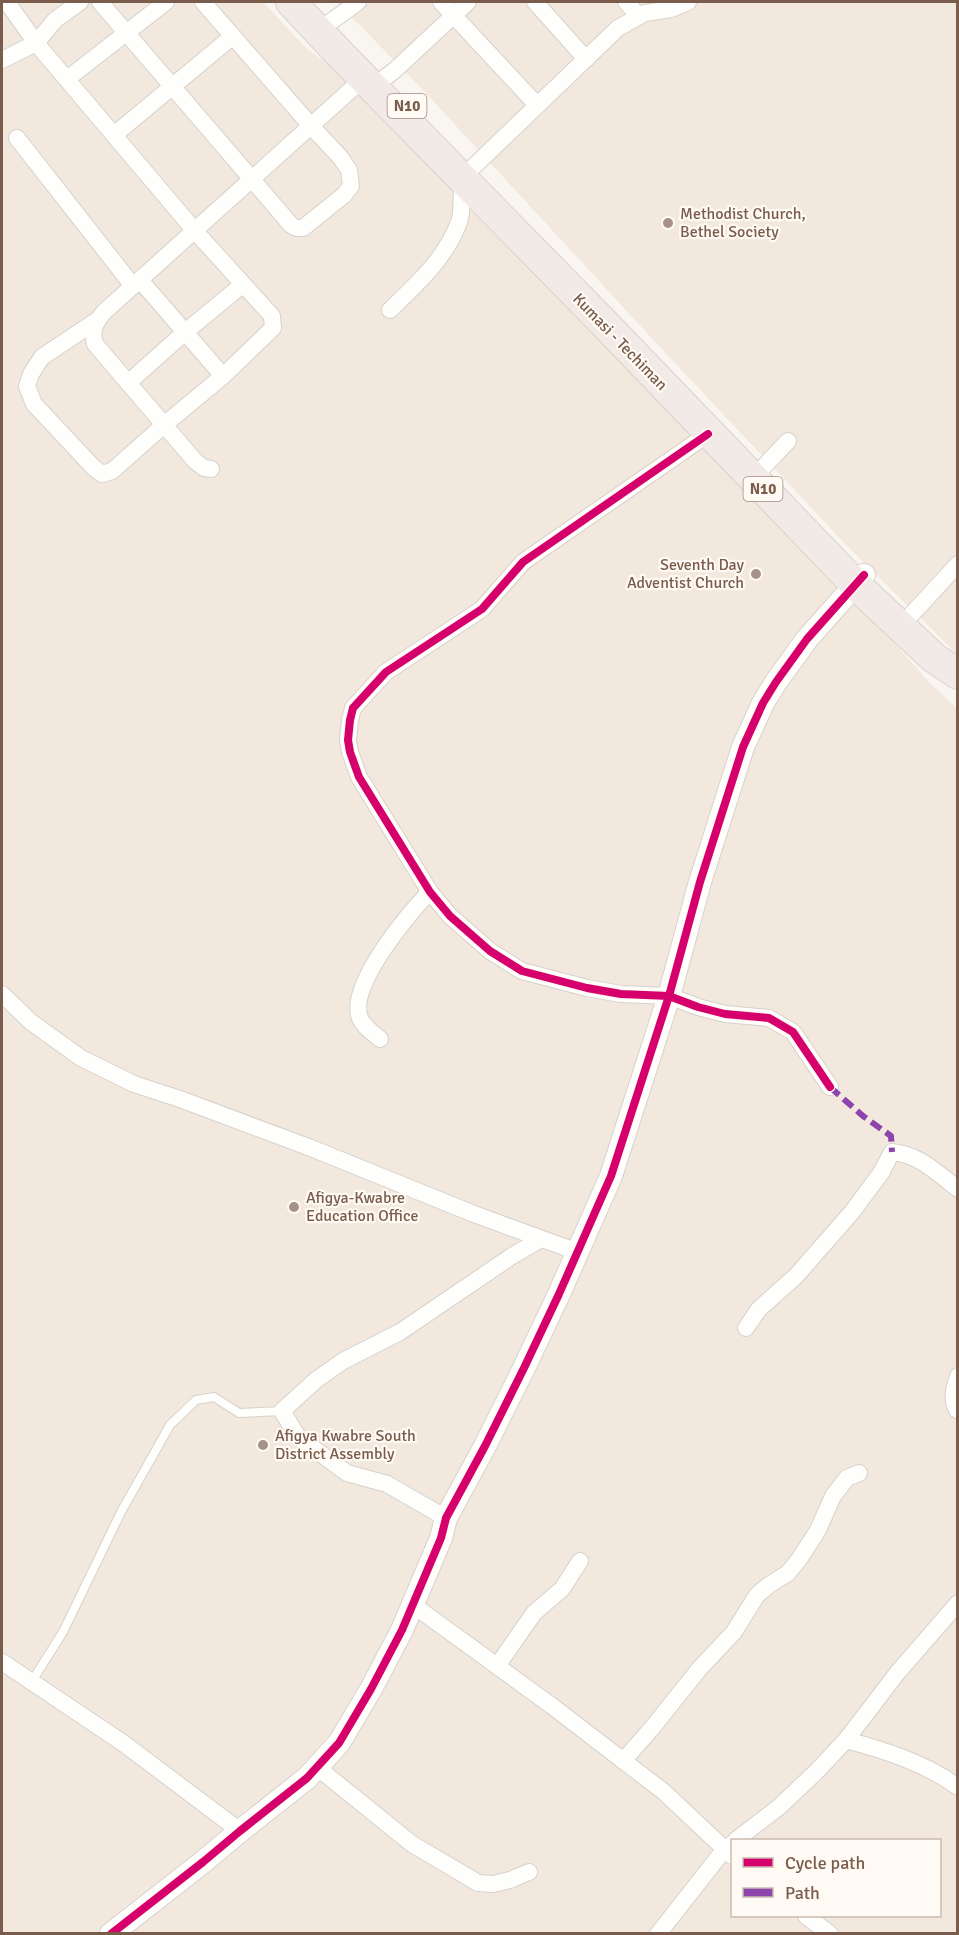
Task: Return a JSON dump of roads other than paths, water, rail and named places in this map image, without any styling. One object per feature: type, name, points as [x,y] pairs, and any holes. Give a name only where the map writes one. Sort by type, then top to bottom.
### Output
[{"type":"highway","name":"Kumasi - Techiman","points":[[291,2],[322,28],[373,79],[708,434],[757,474]]},
{"type":"highway","name":"Kumasi - Techiman","points":[[304,2],[322,28]]},
{"type":"highway","name":"Kumasi - Techiman","points":[[465,176],[904,623],[934,658],[957,674]]},
{"type":"highway","name":"Kumasi - Techiman","points":[[904,623],[957,662]]},
{"type":"street","points":[[7,2],[36,43],[195,231],[272,316],[273,328],[223,376],[112,471],[102,474],[34,404],[27,386],[31,374],[42,357],[96,321],[136,283],[195,231],[252,180],[311,126],[373,79],[395,70],[468,2]]},
{"type":"street","points":[[2,60],[36,43],[55,20],[80,2]]},
{"type":"street","points":[[100,2],[252,180],[296,228],[303,228],[344,195],[351,186],[349,170],[203,2]]},
{"type":"street","points":[[67,79],[166,2]]},
{"type":"street","points":[[322,28],[358,2]]},
{"type":"street","points":[[441,2],[537,105]]},
{"type":"street","points":[[535,2],[586,59]]},
{"type":"street","points":[[626,2],[639,16]]},
{"type":"street","points":[[390,310],[427,274],[446,249],[460,220],[465,176],[618,28],[645,13],[671,9],[688,2]]},
{"type":"street","points":[[114,135],[233,36]]},
{"type":"street","points":[[17,138],[136,283],[223,376]]},
{"type":"street","points":[[128,383],[242,285]]},
{"type":"street","points":[[96,321],[92,333],[95,344],[195,461],[204,468],[211,469]]},
{"type":"street","points":[[708,434],[523,562],[482,609],[386,672],[353,708],[348,740],[359,777],[430,892],[450,916],[489,951],[522,971],[587,988],[621,994],[669,996],[725,1014],[770,1018],[793,1032],[830,1087]]},
{"type":"street","points":[[757,474],[788,441]]},
{"type":"street","points":[[904,623],[957,564]]},
{"type":"street","points":[[111,1934],[318,1768],[339,1743],[387,1661],[441,1538],[446,1518],[485,1446],[578,1252],[610,1176],[669,996],[700,882],[734,772],[754,722],[776,682],[807,639],[860,580]]},
{"type":"street","points":[[380,1039],[361,1022],[358,1014],[358,1001],[364,982],[389,940],[412,909],[430,892]]},
{"type":"street","points":[[2,994],[31,1022],[81,1058],[134,1084],[311,1148],[578,1252]]},
{"type":"street","points":[[746,1328],[759,1309],[796,1276],[852,1212],[881,1173],[892,1152],[925,1162],[957,1189]]},
{"type":"street","points":[[446,1518],[387,1484],[347,1473],[298,1437],[282,1411],[316,1380],[343,1362],[400,1332],[540,1239]]},
{"type":"street","points":[[957,1377],[953,1393],[957,1410]]},
{"type":"street","points":[[623,1761],[700,1668],[734,1632],[757,1595],[788,1572],[800,1558],[818,1530],[833,1496],[847,1478],[859,1473]]},
{"type":"street","points":[[497,1666],[534,1613],[562,1589],[580,1561]]},
{"type":"street","points":[[741,1839],[779,1807],[846,1740],[898,1672],[957,1603]]},
{"type":"street","points":[[412,1605],[664,1792],[731,1847],[658,1934]]},
{"type":"street","points":[[2,1662],[123,1743],[240,1831]]},
{"type":"street","points":[[846,1740],[873,1747],[925,1767],[957,1787]]},
{"type":"street","points":[[318,1768],[412,1844],[478,1883],[493,1884],[529,1872]]},
{"type":"street","points":[[807,1917],[830,1934]]},
{"type":"lane","points":[[32,1681],[63,1632],[121,1512],[170,1425],[196,1400],[214,1397],[239,1413],[282,1411]]},
{"type":"place","name":"Methodist Church, Bethel Society","points":[[668,223]]},
{"type":"place","name":"Seventh Day Adventist Church","points":[[756,574]]},
{"type":"place","name":"Afigya-Kwabre Education Office","points":[[294,1207]]},
{"type":"place","name":"Afigya Kwabre South District Assembly","points":[[263,1445]]}]
